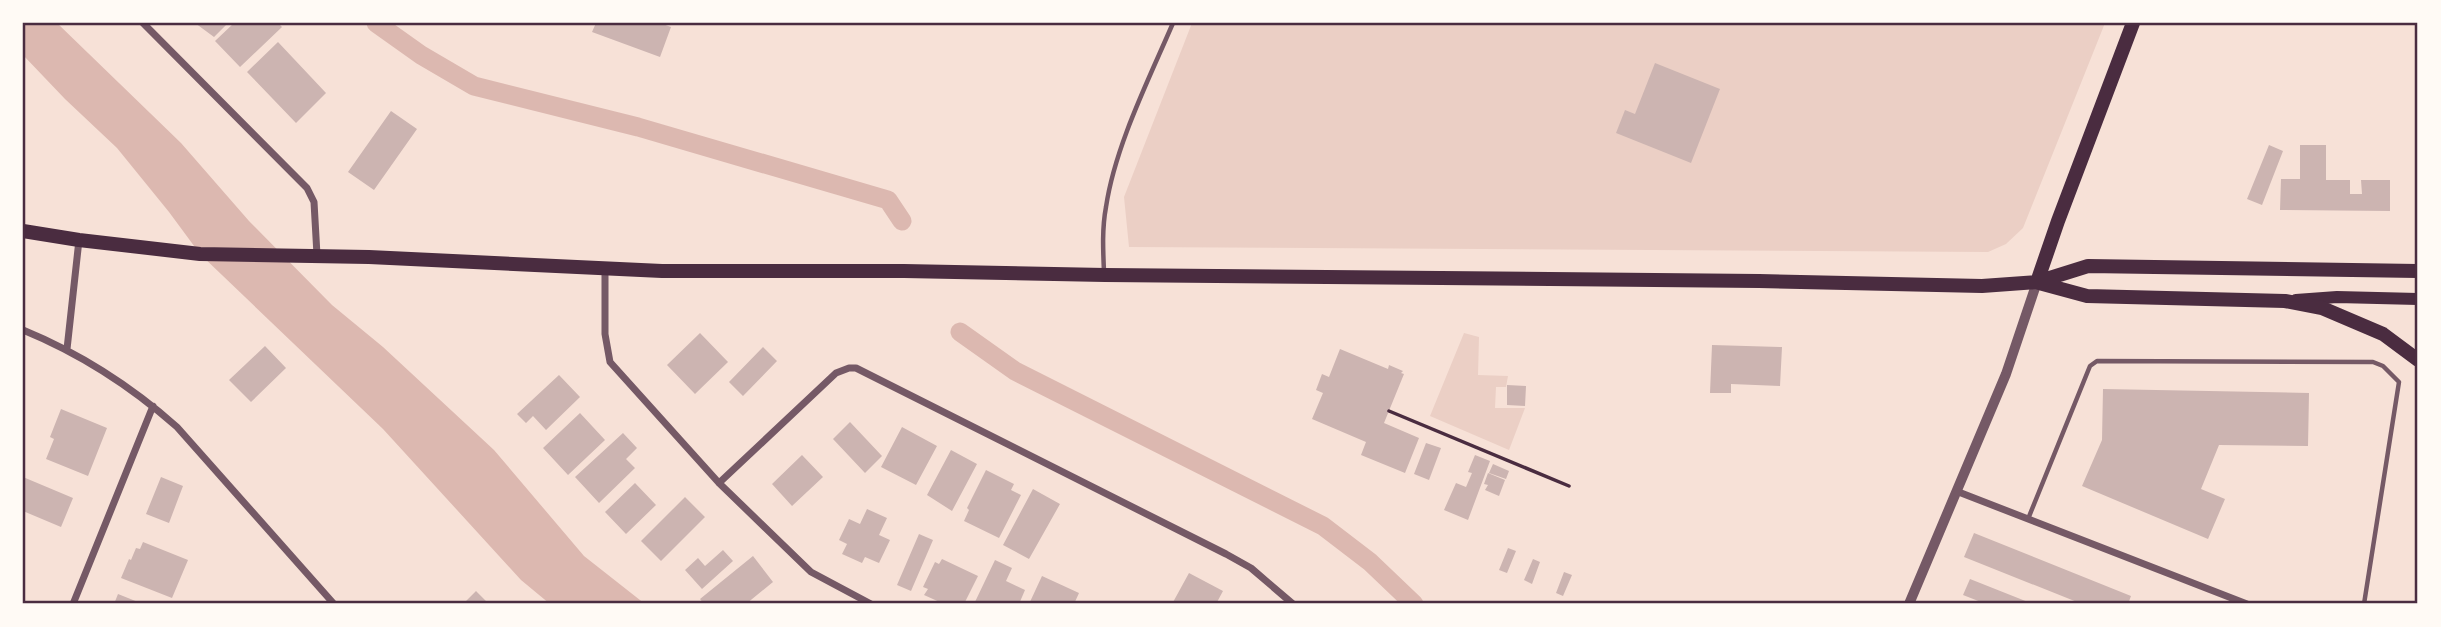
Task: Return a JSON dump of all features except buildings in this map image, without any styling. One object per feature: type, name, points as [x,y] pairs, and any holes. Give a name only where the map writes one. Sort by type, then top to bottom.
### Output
[{"type":"highway","points":[[2037,282],[2133,23]]},
{"type":"highway","points":[[23,231],[200,254],[317,256],[605,270],[1759,281],[1982,286],[2037,282],[2088,266],[2418,271]]},
{"type":"highway","points":[[2037,282],[2087,296],[2285,301],[2322,309],[2367,326],[2383,334],[2418,360]]},
{"type":"main road","points":[[2285,301],[2337,297],[2418,299]]},
{"type":"street","points":[[143,23],[307,188],[314,202],[317,256]]},
{"type":"street","points":[[67,349],[79,240]]},
{"type":"street","points":[[605,270],[605,334],[610,362],[719,484],[811,572],[871,604]]},
{"type":"street","points":[[1909,604],[2006,374],[2037,282]]},
{"type":"street","points":[[23,330],[67,349],[153,406],[177,428],[330,603]]},
{"type":"street","points":[[719,484],[836,373],[856,368],[1226,554],[1251,568],[1293,604]]},
{"type":"street","points":[[73,604],[153,406]]},
{"type":"street","points":[[1956,491],[2247,604]]},
{"type":"lane","points":[[1105,275],[1102,243],[1106,206],[1118,156],[1173,23]]},
{"type":"lane","points":[[2028,519],[2090,366],[2097,361],[2373,362],[2383,366],[2399,382],[2364,604]]},
{"type":"path","points":[[1389,411],[1569,486]]},
{"type":"shaded area","points":[[23,23],[57,23],[181,143],[249,221],[332,305],[383,347],[494,450],[584,556],[645,604],[550,604],[521,580],[383,429],[200,254],[117,148],[23,55]]},
{"type":"shaded area","points":[[1192,23],[2105,23],[2023,228],[2006,244],[1988,252],[1129,247],[1124,197]]},
{"type":"shaded area","points":[[1464,333],[1479,337],[1478,375],[1508,376],[1506,387],[1496,387],[1495,408],[1525,408],[1509,450],[1430,416]]},
{"type":"waterway","points":[[376,23],[421,55],[474,86],[638,127],[888,200],[902,221]]},
{"type":"waterway","points":[[960,332],[1015,371],[1323,526],[1370,562],[1414,604]]}]
